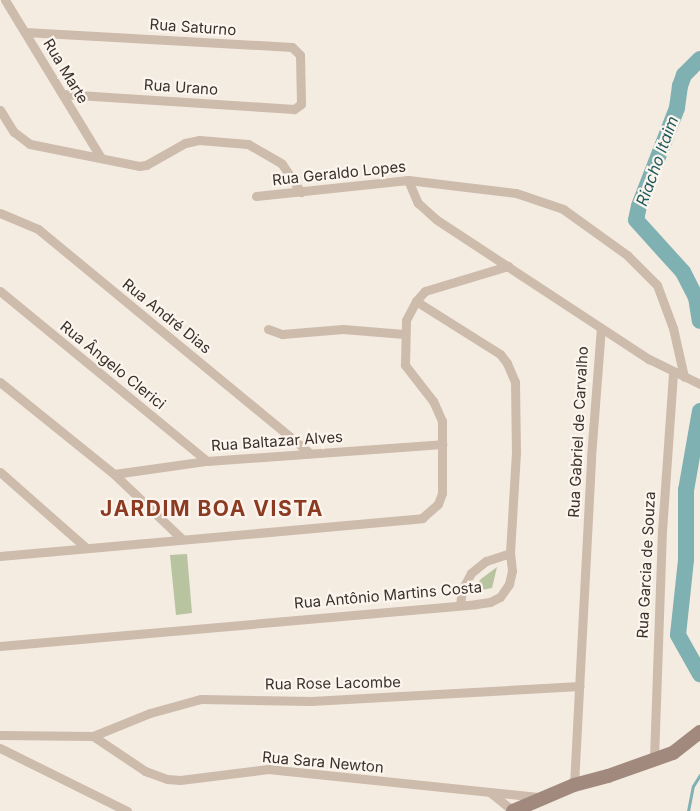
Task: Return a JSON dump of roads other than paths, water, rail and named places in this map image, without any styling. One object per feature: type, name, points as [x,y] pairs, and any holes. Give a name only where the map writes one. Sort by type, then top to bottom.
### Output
[{"type":"main road","points":[[513,811],[574,785],[608,776],[654,759],[687,744],[700,732]]},
{"type":"street","name":"Rua Marte","points":[[5,0],[100,158]]},
{"type":"street","name":"Rua Saturno","points":[[25,32],[292,47],[300,55],[301,104],[297,108]]},
{"type":"street","name":"Rua Urano","points":[[62,94],[297,108]]},
{"type":"street","points":[[0,110],[14,132],[30,144],[146,165],[186,143],[199,140],[248,144],[272,156],[289,173],[301,192]]},
{"type":"street","name":"Rua Geraldo Lopes","points":[[256,196],[408,180],[516,193],[563,209],[627,255],[657,285],[674,328],[684,377]]},
{"type":"street","name":"Rua Gabriel de Carvalho","points":[[408,180],[424,209],[601,328],[591,458],[574,785]]},
{"type":"street","name":"Rua André Dias","points":[[0,213],[38,229],[310,453]]},
{"type":"street","points":[[0,556],[181,537],[422,518],[438,504],[442,493],[440,411],[405,365],[406,320],[416,301],[433,288],[508,266]]},
{"type":"street","name":"Rua Ângelo Clerici","points":[[0,291],[207,461]]},
{"type":"street","name":"Rua Antônio Martins Costa","points":[[0,646],[460,605],[490,602],[500,597],[509,584],[512,571],[510,553],[516,453],[515,382],[500,354],[416,301]]},
{"type":"street","points":[[601,328],[673,372],[699,384]]},
{"type":"street","points":[[268,329],[282,334],[343,329],[404,334]]},
{"type":"street","name":"Rua Garcia de Souza","points":[[654,759],[662,531],[673,372]]},
{"type":"street","points":[[0,382],[114,474],[181,537]]},
{"type":"street","name":"Rua Baltazar Alves","points":[[114,474],[207,461],[442,444]]},
{"type":"street","points":[[0,472],[85,547]]},
{"type":"street","points":[[460,605],[462,590],[471,573],[486,561],[510,553]]},
{"type":"street","name":"Rua Rose Lacombe","points":[[93,736],[150,712],[201,699],[311,701],[580,686]]},
{"type":"street","points":[[0,735],[93,736]]},
{"type":"street","name":"Rua Sara Newton","points":[[93,736],[145,771],[167,779],[180,780],[268,769],[542,798]]},
{"type":"street","points":[[0,748],[127,811]]},
{"type":"street","points":[[491,793],[513,811]]},
{"type":"waterway","name":"Riacho Itaim","points":[[700,59],[684,75],[677,108],[639,206],[636,220],[683,272],[696,297],[700,321]]},
{"type":"waterway","name":"Riacho Itaim","points":[[700,411],[686,490],[686,560],[678,635],[700,674]]},
{"type":"waterway","name":"Riacho Itaim","points":[[688,811],[693,786],[700,775]]},
{"type":"district","name":"JARDIM BOA VISTA","points":[[212,509]]}]
